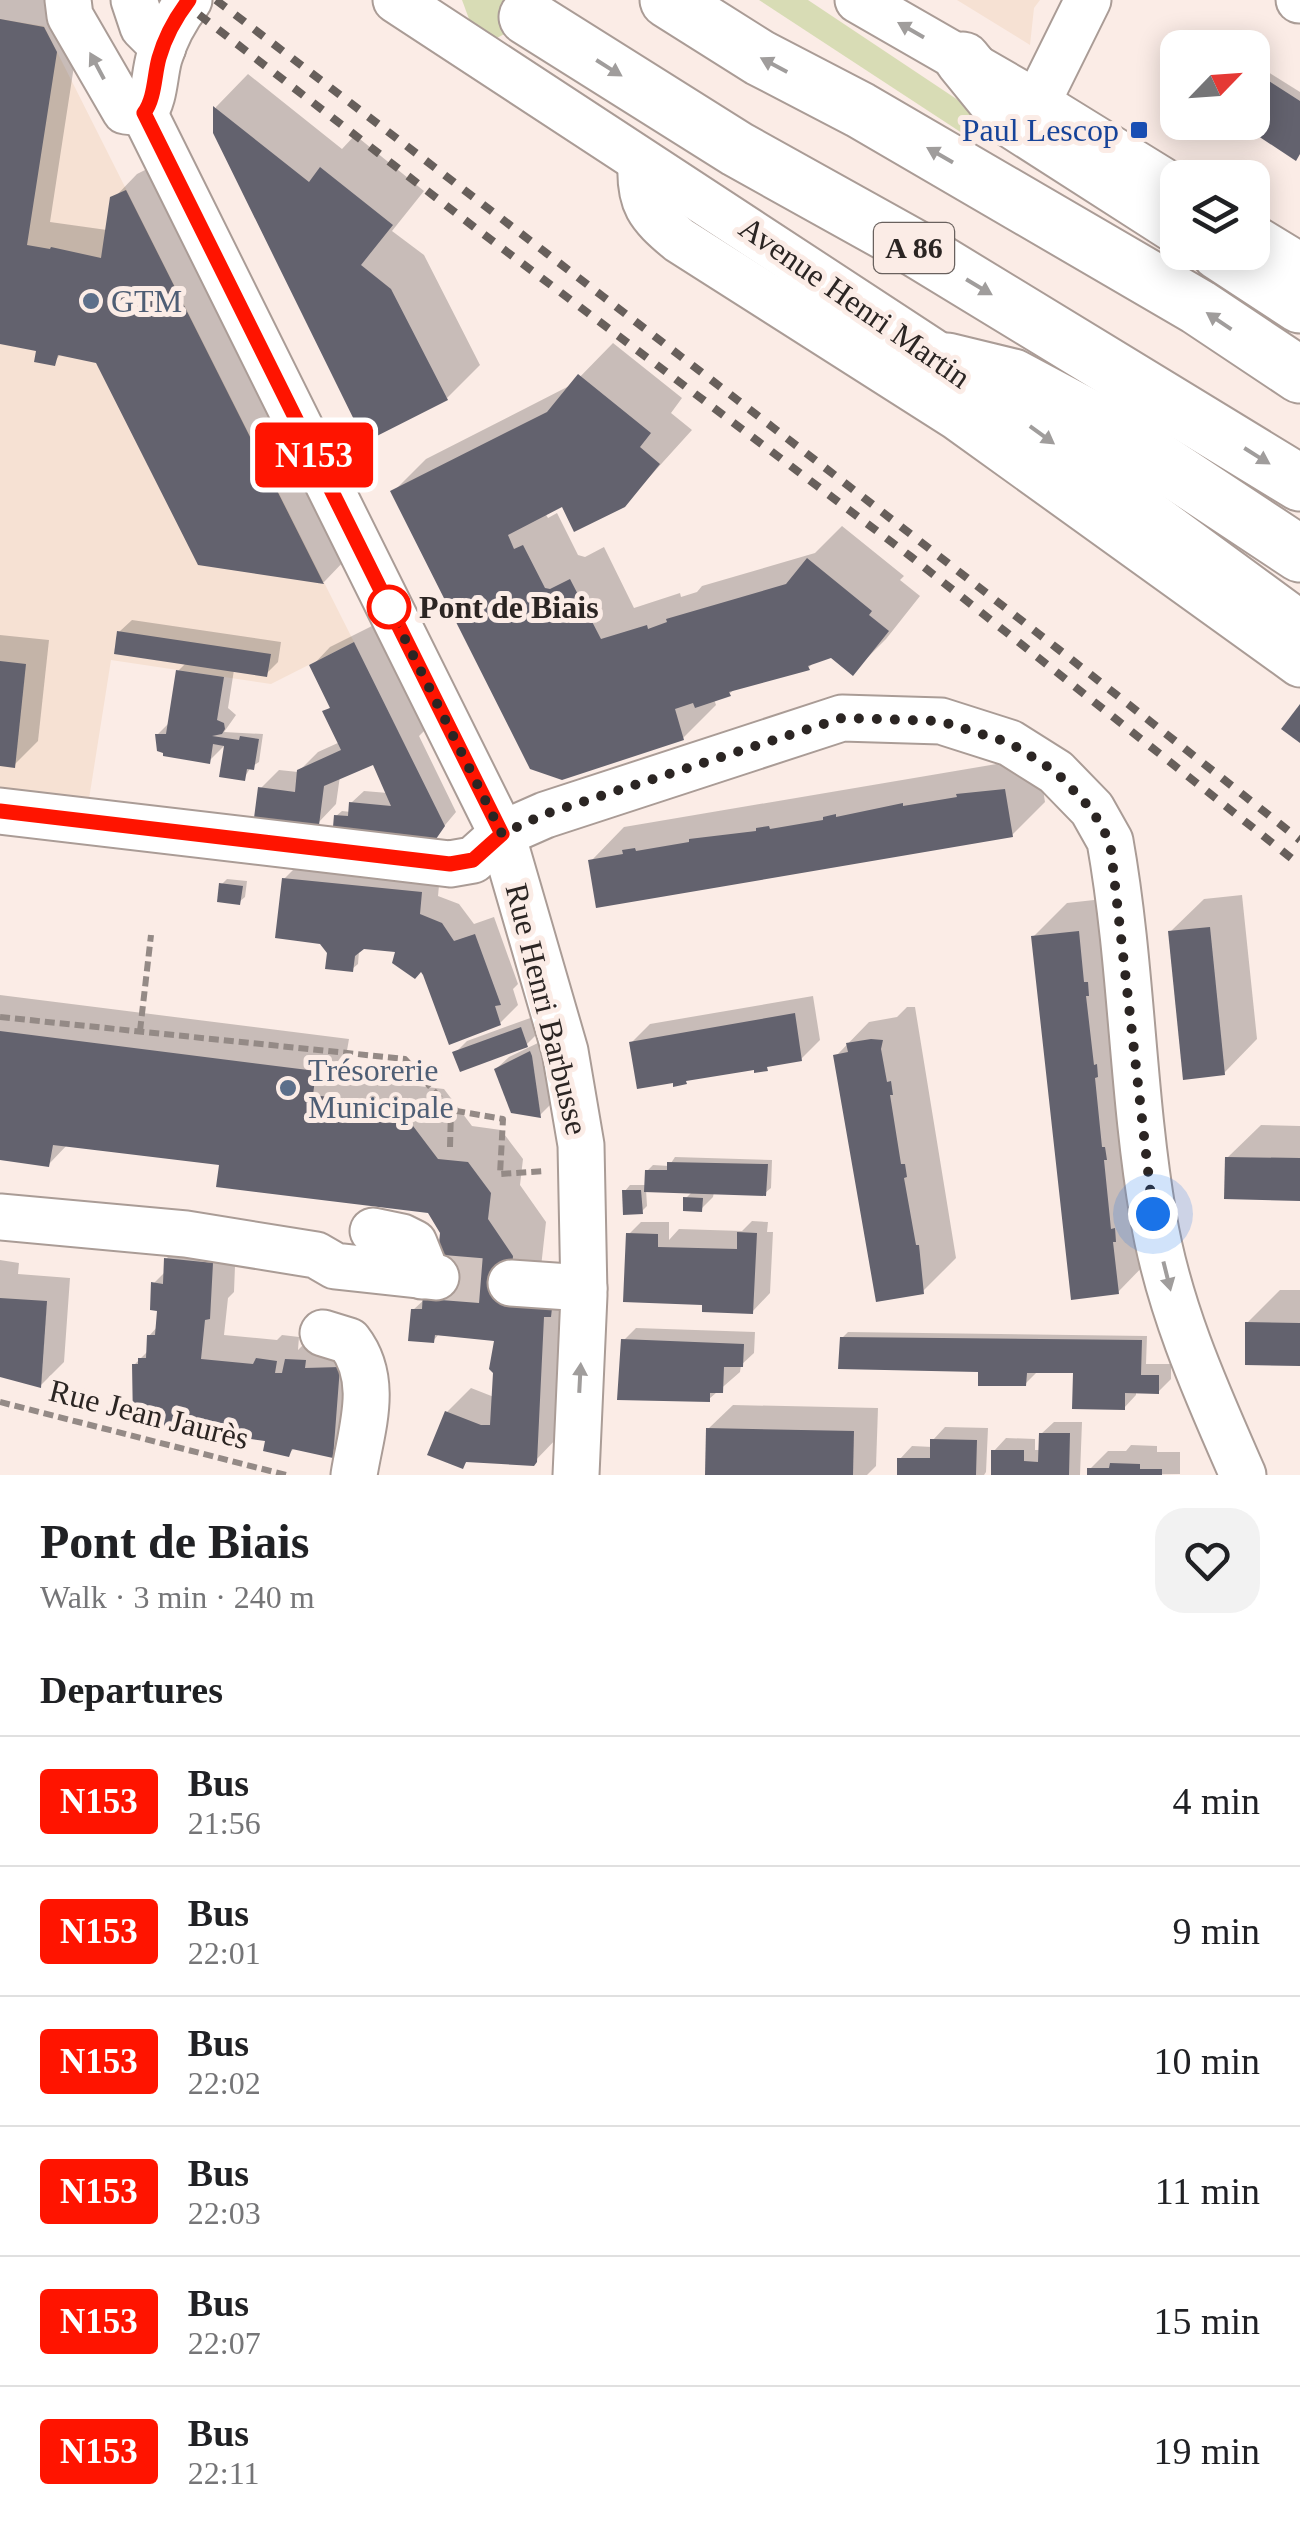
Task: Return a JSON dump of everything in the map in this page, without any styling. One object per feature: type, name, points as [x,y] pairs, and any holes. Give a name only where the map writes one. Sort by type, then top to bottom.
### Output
[{"type":"highway","points":[[668,0],[760,58],[860,110],[1198,306],[1300,376]]},
{"type":"highway","name":"A 86","points":[[526,17],[737,148],[929,257],[1300,483]]},
{"type":"highway","points":[[963,60],[1011,118],[1160,214]]},
{"type":"highway","points":[[1247,270],[1300,304]]},
{"type":"highway","points":[[947,361],[1013,378],[1114,432],[1300,554]]},
{"type":"street","name":"Rue Henri Barbusse","points":[[68,0],[70,16],[125,111],[144,113],[488,847],[564,1052],[582,1170],[584,1288],[576,1475]]},
{"type":"street","points":[[134,0],[143,27],[163,47]]},
{"type":"street","points":[[144,113],[163,47],[178,14],[190,0]]},
{"type":"street","name":"Avenue Henri Martin","points":[[396,0],[947,361],[1300,624]]},
{"type":"street","points":[[442,0],[446,18],[461,43]]},
{"type":"street","points":[[858,0],[1160,179]]},
{"type":"street","points":[[1037,103],[1088,0]]},
{"type":"street","points":[[640,162],[639,193],[656,221],[679,240],[956,418],[1300,664]]},
{"type":"street","points":[[1270,248],[1300,266]]},
{"type":"street","points":[[0,812],[450,864],[545,814],[842,718],[940,721],[1010,743],[1056,772],[1092,810],[1110,842],[1153,1214],[1168,1284],[1192,1360],[1244,1475]]},
{"type":"street","points":[[0,1216],[186,1234],[316,1255],[335,1266],[429,1276],[414,1244],[402,1237],[373,1231]]},
{"type":"street","points":[[511,1283],[584,1288]]},
{"type":"street","points":[[323,1333],[349,1341],[365,1370],[368,1391],[354,1475]]},
{"type":"path","points":[[140,1032],[151,935]]},
{"type":"path","points":[[0,1017],[405,1059],[451,1110],[503,1119],[500,1174],[582,1170]]},
{"type":"path","points":[[450,1147],[451,1110]]},
{"type":"path","name":"Rue Jean Jaurès","points":[[0,1402],[286,1475]]},
{"type":"shaded area","points":[[957,0],[1040,0],[1034,8],[1030,45]]},
{"type":"shaded area","points":[[0,19],[44,26],[354,642],[271,684],[111,660],[89,799],[0,788]]},
{"type":"green space","points":[[462,0],[530,0],[508,32],[484,45],[475,35]]},
{"type":"green space","points":[[759,0],[808,0],[988,120],[965,135]]},
{"type":"building","name":"GTM","points":[[0,19],[44,27],[57,52],[27,245],[101,258],[110,197],[126,190],[324,584],[198,565],[96,363],[58,355],[55,366],[34,362],[36,351],[0,344]]},
{"type":"building","points":[[1270,82],[1300,101],[1300,154],[1296,161],[1264,140],[1270,140]]},
{"type":"building","points":[[213,106],[309,182],[320,167],[393,225],[361,265],[391,289],[448,400],[365,442],[213,133]]},
{"type":"building","points":[[578,374],[651,433],[640,447],[660,464],[625,507],[574,532],[562,507],[508,535],[514,549],[523,545],[545,588],[570,579],[601,639],[647,625],[648,629],[667,622],[666,619],[786,584],[807,558],[872,611],[869,615],[889,631],[853,676],[831,658],[808,666],[810,670],[729,692],[731,696],[695,708],[693,703],[675,709],[684,740],[562,780],[530,769],[390,491],[547,412]]},
{"type":"building","points":[[117,631],[271,654],[267,677],[114,654]]},
{"type":"building","points":[[354,642],[445,826],[436,839],[333,827],[334,815],[348,816],[349,802],[391,806],[373,765],[324,786],[319,825],[254,818],[258,787],[295,792],[297,770],[341,750],[322,711],[330,708],[309,665]]},
{"type":"building","points":[[0,661],[26,664],[15,768],[0,766]]},
{"type":"building","points":[[176,670],[224,677],[217,720],[224,723],[225,729],[212,736],[259,739],[254,770],[247,769],[245,781],[219,777],[224,746],[213,744],[210,764],[163,756],[157,751],[155,734],[166,734]]},
{"type":"building","points":[[1300,704],[1300,743],[1281,729]]},
{"type":"building","points":[[1005,789],[1013,837],[596,908],[588,860],[623,854],[622,850],[636,851],[689,839],[823,820],[836,814]]},
{"type":"building","points":[[282,878],[422,892],[420,914],[442,923],[454,941],[475,934],[501,1005],[495,1006],[501,1025],[449,1045],[423,975],[421,972],[415,979],[392,963],[395,952],[364,949],[355,956],[353,972],[325,969],[327,953],[320,944],[275,938]]},
{"type":"building","points":[[219,883],[243,886],[240,905],[217,902]]},
{"type":"building","points":[[1210,927],[1225,1075],[1183,1080],[1168,931]]},
{"type":"building","points":[[1079,931],[1084,982],[1088,982],[1086,996],[1094,1065],[1097,1064],[1095,1078],[1102,1147],[1107,1160],[1111,1229],[1115,1228],[1119,1294],[1071,1300],[1031,936]]},
{"type":"building","points":[[795,1013],[802,1061],[767,1067],[768,1071],[637,1089],[629,1042]]},
{"type":"building","points":[[521,1027],[528,1047],[460,1072],[452,1052]]},
{"type":"building","points":[[0,1031],[316,1071],[313,1095],[337,1098],[350,1114],[410,1122],[438,1159],[468,1162],[491,1193],[488,1219],[513,1256],[509,1303],[552,1308],[551,1317],[544,1317],[534,1466],[466,1462],[463,1469],[427,1455],[445,1411],[490,1425],[493,1373],[489,1369],[494,1341],[435,1335],[434,1343],[408,1341],[411,1309],[422,1309],[423,1293],[434,1295],[440,1233],[428,1213],[216,1187],[219,1165],[53,1145],[49,1167],[0,1160]]},
{"type":"building","points":[[883,1040],[881,1049],[887,1082],[891,1081],[890,1095],[919,1245],[924,1294],[876,1302],[833,1055],[848,1052],[846,1043]]},
{"type":"building","points":[[530,1051],[541,1118],[511,1113],[494,1069]]},
{"type":"building","points":[[1225,1157],[1300,1158],[1300,1201],[1224,1199]]},
{"type":"building","points":[[667,1162],[768,1164],[766,1196],[644,1192],[645,1170],[667,1170]]},
{"type":"building","points":[[622,1190],[641,1190],[643,1214],[623,1215]]},
{"type":"building","points":[[683,1197],[703,1198],[702,1212],[683,1211]]},
{"type":"building","points":[[737,1232],[757,1233],[753,1314],[702,1312],[702,1305],[623,1302],[626,1233],[658,1234],[658,1247],[737,1249]]},
{"type":"building","points":[[164,1258],[213,1263],[210,1319],[205,1320],[201,1359],[253,1364],[256,1358],[277,1361],[275,1373],[282,1373],[285,1359],[306,1360],[305,1368],[340,1367],[333,1458],[292,1449],[289,1457],[263,1451],[265,1441],[133,1422],[132,1364],[138,1364],[138,1358],[146,1358],[147,1335],[155,1335],[157,1311],[150,1310],[151,1282],[163,1284]]},
{"type":"building","points":[[0,1298],[47,1301],[41,1388],[0,1377]]},
{"type":"building","points":[[1245,1322],[1300,1323],[1300,1366],[1245,1365]]},
{"type":"building","points":[[840,1337],[1142,1340],[1141,1375],[1159,1375],[1159,1394],[1125,1393],[1125,1410],[1072,1409],[1073,1373],[1027,1373],[1026,1386],[978,1386],[978,1372],[838,1369]]},
{"type":"building","points":[[621,1339],[744,1344],[743,1367],[724,1367],[723,1393],[710,1393],[710,1402],[617,1400]]},
{"type":"building","points":[[706,1428],[854,1431],[853,1475],[705,1475]]},
{"type":"building","points":[[1039,1433],[1070,1433],[1069,1475],[991,1475],[991,1450],[1024,1450],[1024,1461],[1038,1462]]},
{"type":"building","points":[[930,1439],[977,1440],[976,1475],[897,1475],[897,1458],[930,1458]]},
{"type":"building","points":[[1110,1463],[1162,1469],[1162,1475],[1087,1475],[1087,1468],[1109,1468]]},
{"type":"tunnel","points":[[436,1277],[511,1283]]},
{"type":"railway","points":[[180,0],[910,556],[1300,865]]},
{"type":"railway","points":[[216,0],[895,522],[1300,840]]},
{"type":"bus line","name":"N153","points":[[0,811],[450,864],[473,860],[502,834],[144,113],[160,55],[178,14],[189,0]]},
{"type":"place","name":"Paul Lescop","points":[[1139,130]]},
{"type":"place","name":"GTM","points":[[91,301]]},
{"type":"place","name":"Pont de Biais","points":[[389,607]]},
{"type":"place","name":"Trésorerie Municipale","points":[[288,1088]]},
{"type":"route","points":[[389,607],[502,834],[545,814],[842,718],[940,721],[1010,743],[1056,772],[1092,810],[1110,842],[1153,1214]]}]
